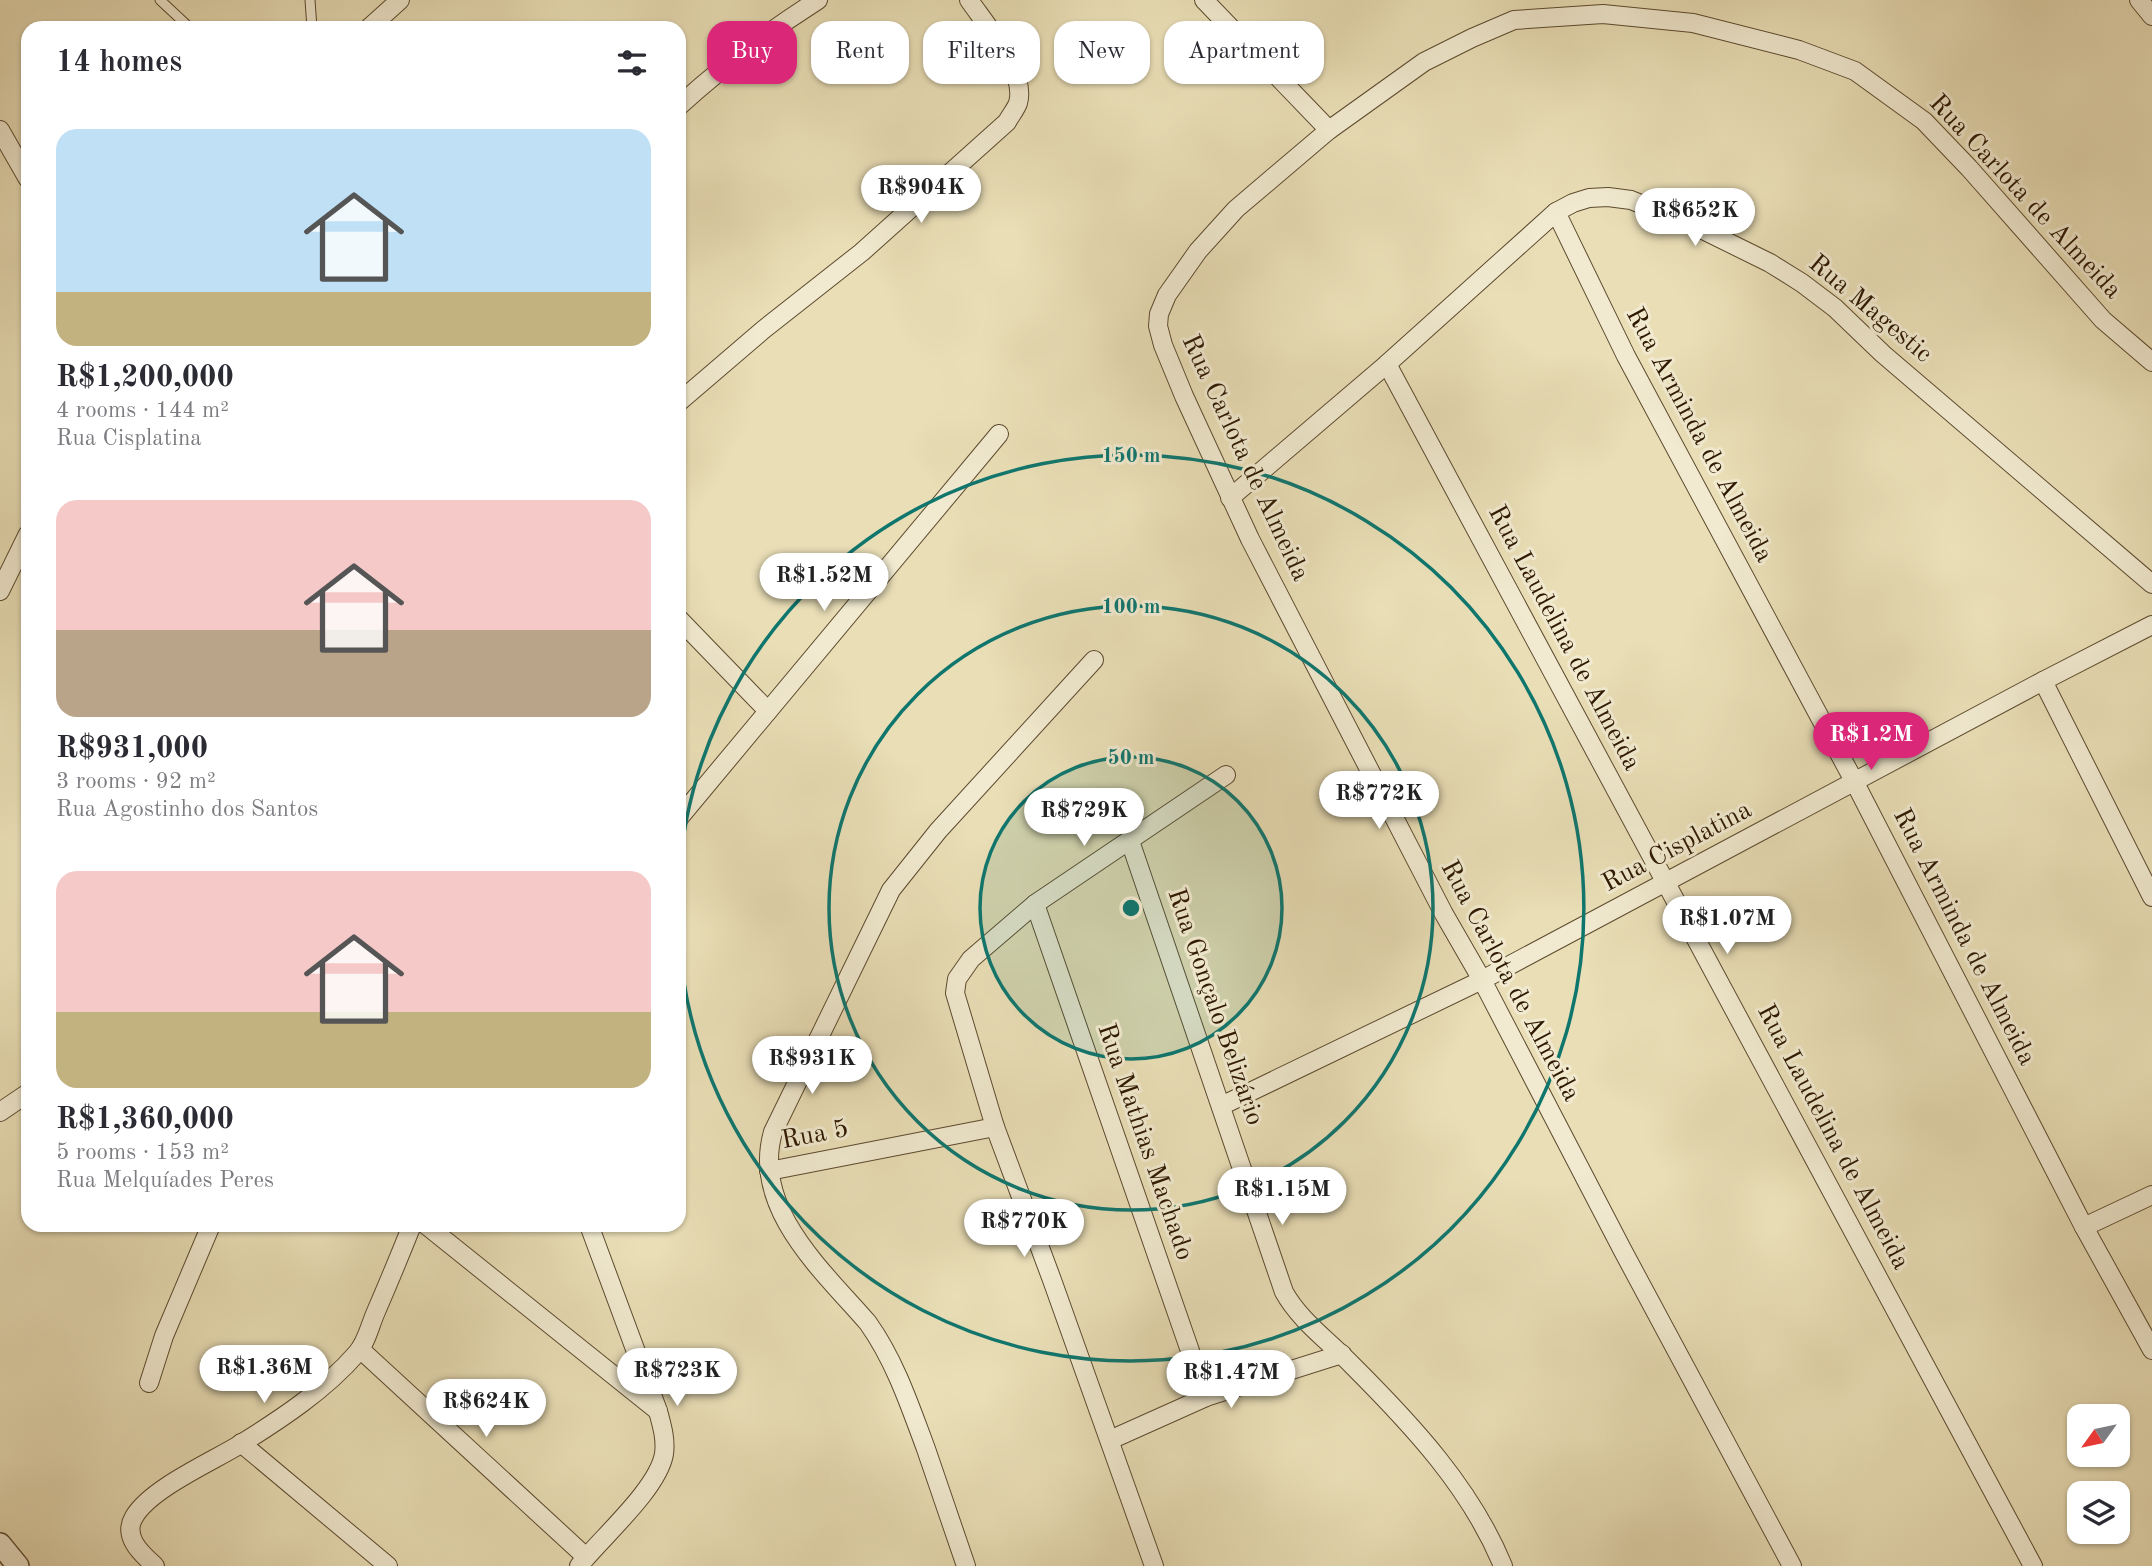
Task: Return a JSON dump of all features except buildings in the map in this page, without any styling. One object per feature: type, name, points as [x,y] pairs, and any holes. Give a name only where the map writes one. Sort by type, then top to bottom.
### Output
[{"type":"street","points":[[377,21],[400,0]]},
{"type":"street","points":[[686,100],[794,15],[818,0]]},
{"type":"street","points":[[686,396],[762,330],[862,251],[1007,122],[1018,103],[1019,85],[1013,66],[969,0]]},
{"type":"street","points":[[1204,0],[1329,130]]},
{"type":"street","points":[[2139,0],[2152,16]]},
{"type":"street","name":"Rua Carlota de Almeida","points":[[1792,1566],[1482,980],[1444,914],[1230,498],[1163,345],[1158,326],[1159,314],[1167,295],[1198,251],[1236,209],[1329,130],[1424,62],[1472,37],[1514,20],[1604,14],[1693,23],[1799,50],[1854,71],[1924,121],[2103,320],[2152,362]]},
{"type":"street","points":[[0,130],[21,166]]},
{"type":"street","name":"Rua Magestic","points":[[1230,498],[1387,364],[1556,212],[1589,198],[1608,197],[1631,200],[1699,228],[1770,263],[1802,283],[1835,308],[1883,354],[2152,583]]},
{"type":"street","name":"Rua Arminda de Almeida","points":[[1556,212],[1626,356],[1854,781],[2084,1227],[2152,1350]]},
{"type":"street","name":"Rua Laudelina de Almeida","points":[[1387,364],[2033,1566]]},
{"type":"street","points":[[686,810],[999,434]]},
{"type":"street","points":[[0,591],[21,548]]},
{"type":"street","name":"Rua Cisplatina","points":[[1221,1106],[1482,980],[2152,625]]},
{"type":"street","points":[[686,626],[768,710]]},
{"type":"street","points":[[966,1566],[897,1374],[868,1323],[800,1244],[784,1217],[769,1171],[769,1146],[773,1132],[891,890],[938,831],[1094,660]]},
{"type":"street","points":[[2043,681],[2152,897]]},
{"type":"street","points":[[1154,1566],[995,1126],[955,993],[957,979],[971,959],[1035,904],[1226,775]]},
{"type":"street","name":"Rua Gonçalo Belizário","points":[[1130,841],[1284,1292],[1298,1314],[1388,1401],[1461,1488],[1485,1525],[1503,1566]]},
{"type":"street","name":"Rua Mathias Machado","points":[[1035,904],[1206,1397]]},
{"type":"street","points":[[0,1112],[21,1098]]},
{"type":"street","name":"Rua 5","points":[[769,1171],[995,1126]]},
{"type":"street","points":[[2084,1227],[2152,1195]]},
{"type":"street","points":[[149,1384],[164,1336],[208,1232]]},
{"type":"street","points":[[155,1566],[138,1551],[132,1540],[130,1526],[134,1517],[146,1503],[168,1486],[242,1443],[321,1388],[360,1349],[409,1232]]},
{"type":"street","points":[[435,1232],[658,1411]]},
{"type":"street","points":[[360,1349],[582,1562],[627,1514],[660,1467],[664,1444],[658,1411],[592,1232]]},
{"type":"street","points":[[1110,1440],[1206,1397],[1342,1354]]},
{"type":"street","points":[[242,1443],[388,1566]]},
{"type":"street","points":[[0,1544],[19,1566]]},
{"type":"lane","points":[[160,0],[182,21]]},
{"type":"lane","points":[[310,0],[312,21]]}]
